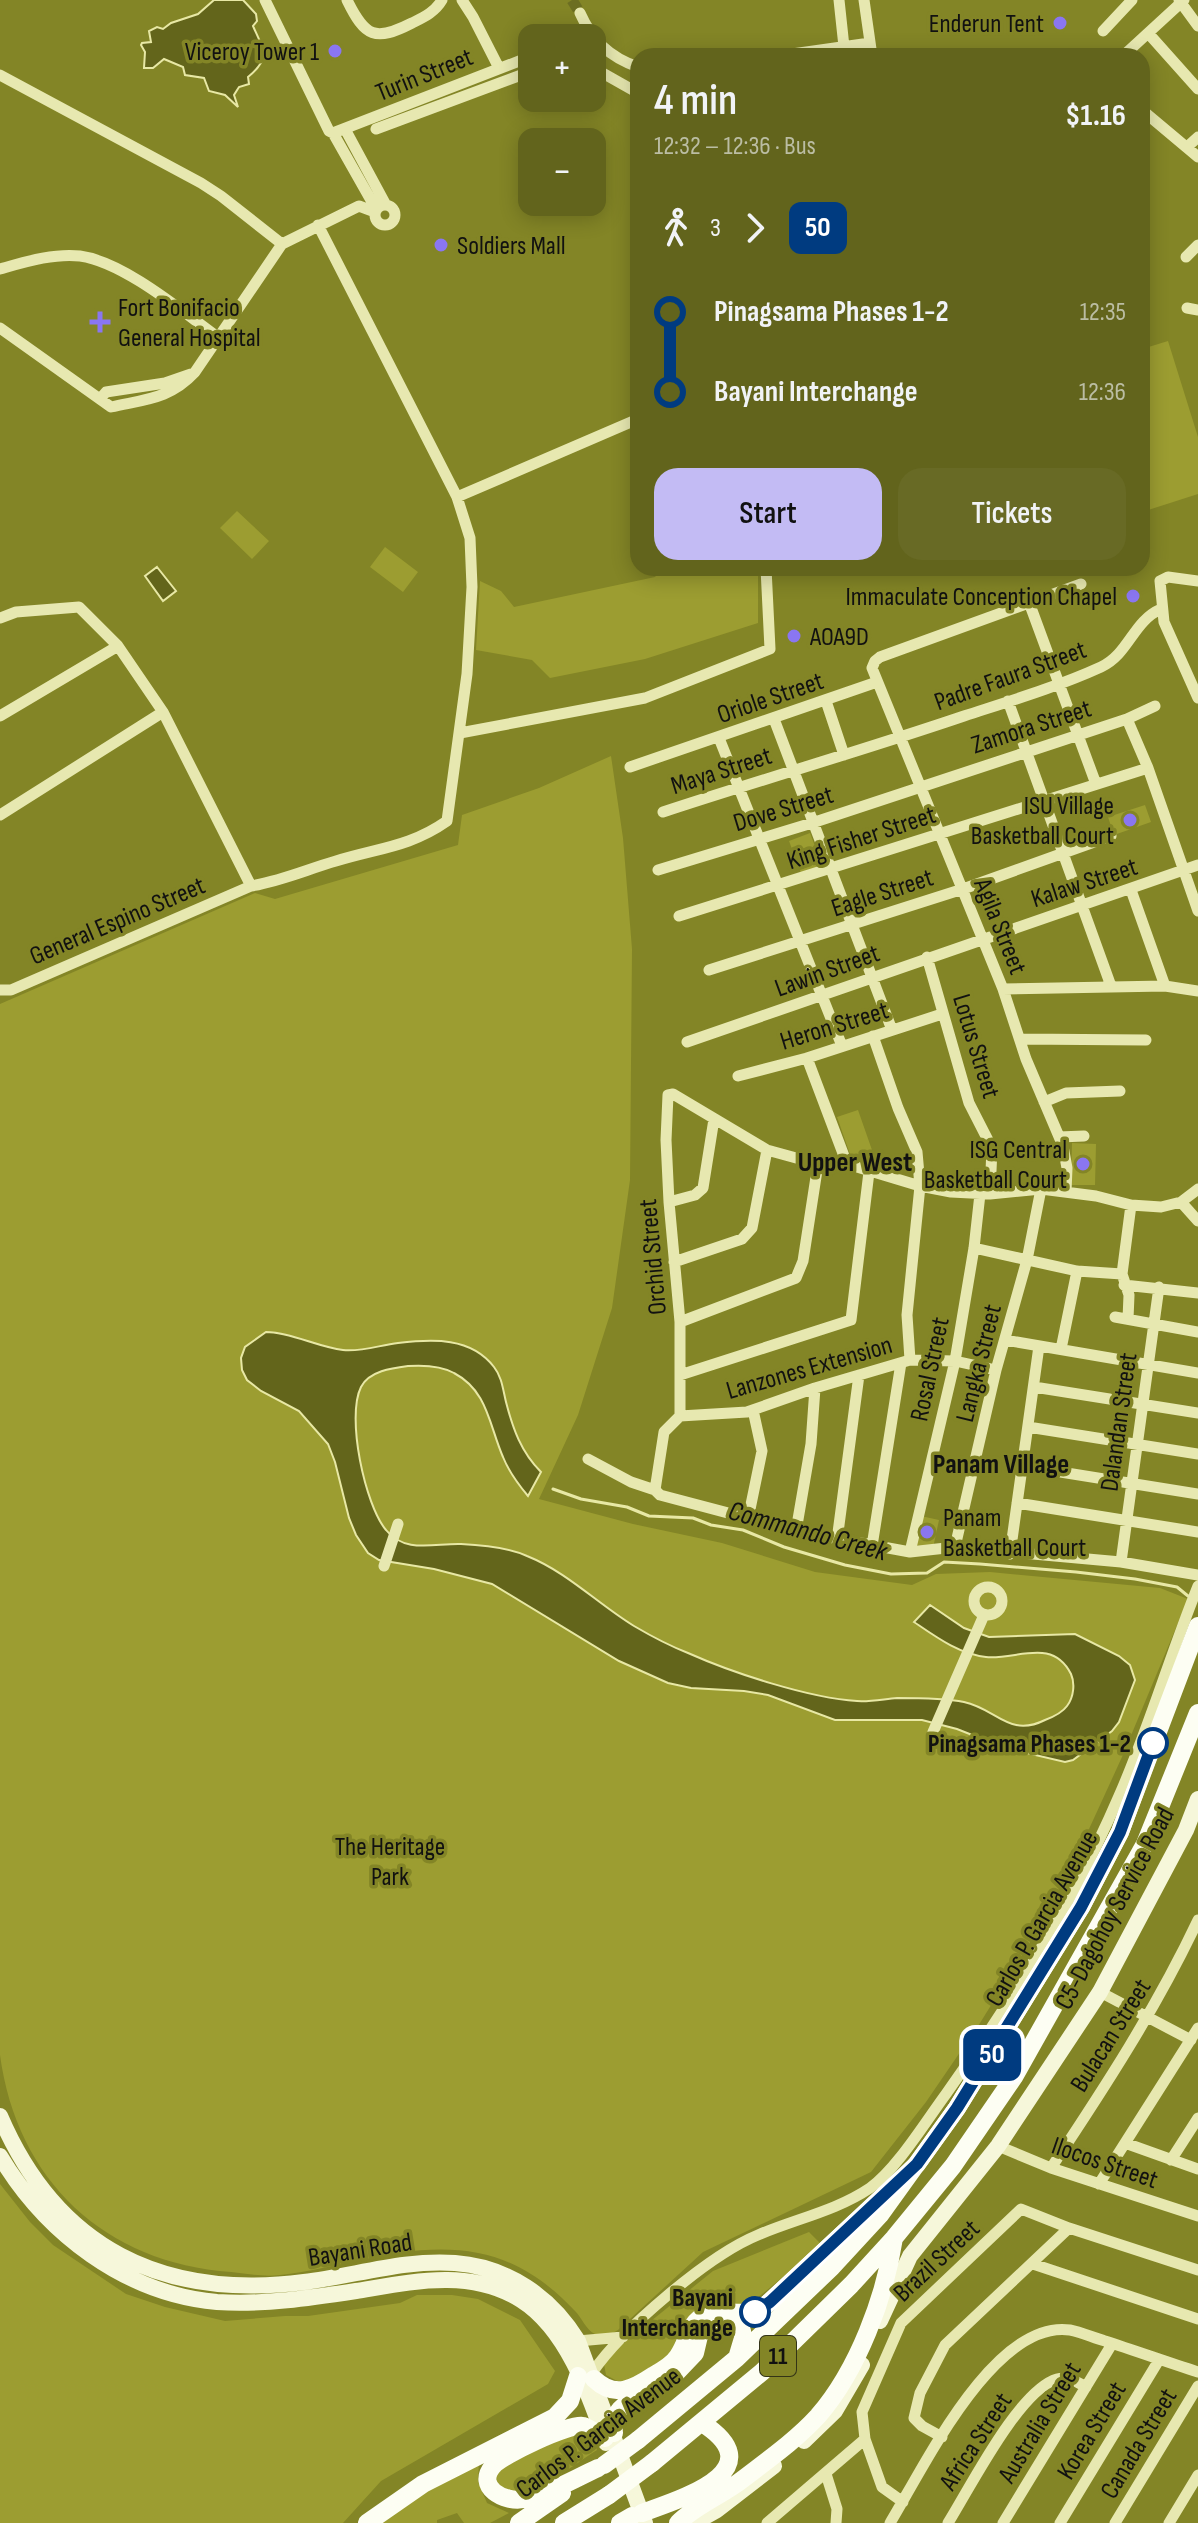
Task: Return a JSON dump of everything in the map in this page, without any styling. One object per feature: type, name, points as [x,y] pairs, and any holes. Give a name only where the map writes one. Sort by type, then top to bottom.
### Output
[{"type":"main road","name":"Carlos P. Garcia Avenue","points":[[519,2523],[638,2440],[737,2358],[880,2215],[990,2057],[1081,1907],[1120,1832],[1198,1626]]},
{"type":"main road","name":"Carlos P. Garcia Avenue","points":[[564,2523],[652,2463],[762,2372],[875,2259],[953,2166],[1022,2064],[1145,1844],[1198,1713]]},
{"type":"main road","name":"C5-Dagohoy Service Road","points":[[694,2523],[717,2510],[787,2456],[835,2411],[865,2358],[910,2256],[998,2146],[1103,1993],[1186,1830],[1198,1799]]},
{"type":"main road","name":"Bayani Road","points":[[0,2116],[26,2168],[56,2217],[140,2266],[189,2281],[252,2287],[409,2265],[457,2263],[491,2270],[526,2285],[560,2315],[578,2341],[635,2520]]},
{"type":"main road","name":"Bayani Road","points":[[0,2156],[11,2175],[105,2264],[136,2280],[188,2298],[216,2302],[286,2301],[433,2280],[479,2283],[521,2300],[537,2313],[588,2376]]},
{"type":"main road","points":[[367,2523],[423,2484],[559,2413],[588,2376],[613,2391],[633,2389],[672,2363],[700,2317],[718,2312],[748,2314],[765,2306],[917,2164]]},
{"type":"main road","points":[[678,2523],[743,2479],[786,2446],[819,2415],[853,2362],[888,2279],[894,2238]]},
{"type":"main road","points":[[856,2241],[875,2259]]},
{"type":"main road","points":[[601,2466],[547,2492],[522,2499],[498,2496],[488,2487],[491,2468],[501,2459],[567,2428],[582,2426],[609,2436],[617,2410],[663,2384],[689,2362],[705,2328],[720,2322],[735,2325],[742,2331],[737,2358]]},
{"type":"main road","points":[[635,2520],[686,2496],[728,2468],[731,2459],[726,2444],[702,2423]]},
{"type":"street","points":[[0,328],[111,407],[165,395],[180,388],[195,372],[282,244],[359,206],[379,209],[339,131],[329,131],[265,0]]},
{"type":"street","points":[[347,0],[363,28],[381,35],[429,15],[442,0]]},
{"type":"street","points":[[462,0],[499,68]]},
{"type":"street","points":[[839,0],[844,48]]},
{"type":"street","points":[[864,0],[871,48]]},
{"type":"street","points":[[1103,31],[1132,0]]},
{"type":"street","points":[[1132,48],[1181,1],[1198,26]]},
{"type":"street","points":[[580,13],[583,24]]},
{"type":"street","points":[[1148,33],[1198,89]]},
{"type":"street","points":[[854,48],[870,43]]},
{"type":"street","points":[[606,51],[630,63]]},
{"type":"street","name":"Turin Street","points":[[339,131],[518,61]]},
{"type":"street","points":[[0,75],[201,183],[282,244]]},
{"type":"street","points":[[606,75],[630,88]]},
{"type":"street","points":[[376,129],[518,76]]},
{"type":"street","points":[[1150,117],[1198,157]]},
{"type":"street","points":[[1187,147],[1198,137]]},
{"type":"street","name":"General Espino Street","points":[[0,990],[11,990],[251,886],[415,841],[447,821],[467,674],[470,538],[457,497],[318,225]]},
{"type":"street","points":[[1186,257],[1198,245]]},
{"type":"street","points":[[0,269],[56,256],[80,256],[105,263],[145,286],[219,338]]},
{"type":"street","points":[[457,497],[630,422]]},
{"type":"street","points":[[460,733],[645,698],[770,649],[766,576]]},
{"type":"street","points":[[1198,581],[1163,577],[1160,581],[1164,622],[1192,671],[1198,698]]},
{"type":"street","points":[[877,682],[872,668],[880,657],[1081,584]]},
{"type":"street","points":[[1030,605],[1096,784]]},
{"type":"street","points":[[0,618],[16,612],[79,607],[118,646],[163,712],[251,886]]},
{"type":"street","name":"Padre Faura Street","points":[[900,738],[1104,665],[1126,647],[1144,619],[1161,609]]},
{"type":"street","points":[[0,716],[118,646]]},
{"type":"street","name":"Oriole Street","points":[[630,767],[877,682]]},
{"type":"street","name":"Agila Street","points":[[877,682],[963,889],[1059,1137],[1067,1168],[1066,1192]]},
{"type":"street","points":[[826,701],[844,755]]},
{"type":"street","points":[[1008,701],[1111,986]]},
{"type":"street","name":"Zamora Street","points":[[921,786],[1127,719],[1155,706]]},
{"type":"street","points":[[0,815],[163,712]]},
{"type":"street","name":"Maya Street","points":[[774,719],[892,1030]]},
{"type":"street","points":[[1127,719],[1148,768],[1198,911]]},
{"type":"street","points":[[719,738],[842,1046]]},
{"type":"street","name":"Maya Street","points":[[663,812],[900,738]]},
{"type":"street","name":"King Fisher Street","points":[[679,916],[1148,768]]},
{"type":"street","name":"Dove Street","points":[[658,870],[921,786]]},
{"type":"street","name":"Eagle Street","points":[[709,970],[963,889],[1111,836]]},
{"type":"street","name":"Kalaw Street","points":[[982,938],[1198,865]]},
{"type":"street","points":[[1131,890],[1165,986]]},
{"type":"street","name":"Lawin Street","points":[[687,1042],[823,997],[982,938]]},
{"type":"street","name":"Lotus Street","points":[[927,957],[969,1103],[992,1148],[985,1194]]},
{"type":"street","points":[[1003,989],[1165,986],[1198,991]]},
{"type":"street","name":"Heron Street","points":[[738,1076],[807,1058],[942,1014]]},
{"type":"street","points":[[872,1546],[906,1362],[907,1315],[920,1186],[917,1152],[873,1036]]},
{"type":"street","points":[[1020,1039],[1146,1040]]},
{"type":"street","points":[[807,1058],[847,1164]]},
{"type":"street","points":[[1044,1102],[1066,1093],[1120,1091]]},
{"type":"street","name":"Orchid Street","points":[[680,1416],[680,1322],[666,1140],[668,1095],[673,1094],[714,1119]]},
{"type":"street","points":[[669,1202],[695,1195],[703,1188],[714,1119],[767,1150],[818,1164],[847,1164],[951,1192],[985,1194],[1041,1189],[1131,1205],[1161,1207],[1181,1202],[1198,1189]]},
{"type":"street","points":[[1059,1137],[1084,1136]]},
{"type":"street","points":[[674,1262],[742,1239],[752,1228],[767,1150]]},
{"type":"street","points":[[680,1322],[796,1278],[803,1261],[818,1164]]},
{"type":"street","points":[[680,1375],[851,1320],[869,1172]]},
{"type":"street","name":"Langka Street","points":[[955,1547],[996,1370],[1027,1260],[1041,1189]]},
{"type":"street","name":"Rosal Street","points":[[910,1552],[955,1361],[985,1194]]},
{"type":"street","points":[[1181,1202],[1198,1221]]},
{"type":"street","points":[[1128,1319],[1130,1301],[1123,1279],[1131,1205]]},
{"type":"street","points":[[974,1248],[1198,1293]]},
{"type":"street","points":[[1061,1349],[1077,1271]]},
{"type":"street","name":"Dalandan Street","points":[[1121,1562],[1159,1287]]},
{"type":"street","points":[[1115,1317],[1198,1332]]},
{"type":"street","points":[[1005,1340],[1198,1373]]},
{"type":"street","points":[[1010,1554],[1039,1346]]},
{"type":"street","name":"Lanzones Extension","points":[[680,1416],[724,1415],[753,1410],[815,1388],[906,1362],[955,1361],[996,1370]]},
{"type":"street","points":[[837,1540],[859,1375]]},
{"type":"street","points":[[1034,1387],[1198,1413]]},
{"type":"street","points":[[796,1531],[811,1444],[815,1388]]},
{"type":"street","points":[[748,1519],[762,1451],[753,1410]]},
{"type":"street","points":[[658,1493],[664,1432],[680,1416]]},
{"type":"street","points":[[1028,1427],[1198,1454]]},
{"type":"street","points":[[588,1459],[658,1493],[837,1540],[910,1552],[955,1547],[1121,1562],[1198,1575]]},
{"type":"street","points":[[1023,1466],[1198,1494]]},
{"type":"street","points":[[1017,1503],[1198,1532]]},
{"type":"street","points":[[384,1566],[398,1524]]},
{"type":"street","points":[[588,2376],[623,2337],[699,2271],[757,2235],[802,2220],[871,2187],[918,2132],[1029,1967],[1105,1827],[1121,1793],[1198,1586]]},
{"type":"street","points":[[933,1732],[983,1617]]},
{"type":"street","name":"Bulacan Street","points":[[1051,2168],[1148,2018],[1198,1920]]},
{"type":"street","points":[[1103,1993],[1191,2040]]},
{"type":"street","points":[[1099,2184],[1198,2028]]},
{"type":"street","points":[[1171,2160],[1197,2120]]},
{"type":"street","points":[[1125,2143],[1198,2169]]},
{"type":"street","name":"Ilocos Street","points":[[998,2146],[1051,2168],[1198,2216]]},
{"type":"street","name":"Brazil Street","points":[[903,2502],[882,2487],[865,2439],[862,2412],[901,2323],[1021,2209],[1069,2228]]},
{"type":"street","points":[[942,2437],[914,2418],[931,2368],[945,2345],[987,2302],[1033,2264],[1069,2228],[1198,2270]]},
{"type":"street","points":[[1033,2264],[1198,2319]]},
{"type":"street","points":[[216,2302],[219,2284]]},
{"type":"street","points":[[890,2523],[966,2397],[986,2372],[1020,2344],[1046,2331],[1069,2330],[1198,2372]]},
{"type":"street","points":[[578,2341],[623,2337]]},
{"type":"street","name":"Australia Street","points":[[1003,2523],[1112,2344]]},
{"type":"street","name":"Korea Street","points":[[1060,2523],[1159,2360]]},
{"type":"street","name":"Africa Street","points":[[948,2523],[1022,2405],[1039,2388],[1059,2378],[1072,2379],[1086,2387]]},
{"type":"street","name":"Canada Street","points":[[1115,2523],[1198,2386]]},
{"type":"street","points":[[767,2523],[865,2439]]},
{"type":"street","points":[[826,2474],[837,2509],[836,2523]]},
{"type":"street","points":[[1169,2523],[1198,2475]]},
{"type":"green space","points":[[1168,341],[1198,437],[1198,494],[1150,509],[1150,347]]},
{"type":"green space","points":[[237,511],[269,541],[252,559],[220,528]]},
{"type":"green space","points":[[385,547],[418,572],[403,592],[370,567]]},
{"type":"green space","points":[[758,576],[758,623],[645,659],[550,678],[532,660],[476,650],[480,581],[501,591],[514,607],[655,577]]},
{"type":"green space","name":"The Heritage Park","points":[[611,756],[623,838],[632,949],[630,1180],[612,1308],[578,1415],[539,1499],[722,1543],[815,1572],[912,1585],[936,1574],[990,1572],[1160,1588],[1188,1599],[1073,1864],[1029,1944],[926,2102],[871,2172],[703,2252],[618,2330],[604,2336],[592,2332],[565,2301],[531,2274],[506,2261],[478,2253],[453,2250],[403,2252],[305,2272],[268,2276],[186,2265],[144,2252],[107,2233],[75,2207],[47,2177],[26,2141],[10,2100],[0,2055],[0,1004],[255,893],[275,899],[458,845],[462,815],[539,788]]},
{"type":"green space","name":"ISU Village Basketball Court","points":[[1145,805],[1151,822],[1114,835],[1108,817]]},
{"type":"green space","points":[[810,833],[825,873],[804,881],[789,841]]},
{"type":"green space","points":[[858,1110],[872,1150],[851,1157],[837,1117]]},
{"type":"green space","name":"ISG Central Basketball Court","points":[[1072,1143],[1096,1144],[1095,1185],[1071,1185]]},
{"type":"green space","name":"Panam Basketball Court","points":[[921,1516],[939,1520],[933,1548],[915,1545]]},
{"type":"green space","points":[[0,2184],[53,2245],[126,2294],[225,2321],[308,2316],[400,2303],[417,2295],[478,2299],[520,2320],[555,2371],[548,2384],[381,2481],[343,2523],[0,2523]]},
{"type":"green space","points":[[809,2232],[822,2245],[750,2304],[693,2312],[680,2328],[671,2354],[633,2381],[617,2381],[606,2375],[604,2364],[620,2346],[713,2271]]},
{"type":"green space","points":[[583,2431],[590,2435],[597,2450],[538,2486],[498,2492],[495,2470],[502,2462]]},
{"type":"green space","points":[[479,2461],[478,2482],[487,2503],[509,2513],[490,2523],[464,2523],[457,2513],[437,2520],[437,2523],[376,2523],[388,2513]]},
{"type":"shaded area","points":[[214,0],[243,0],[256,14],[257,21],[253,26],[263,59],[248,77],[249,84],[239,87],[234,95],[238,107],[225,95],[209,91],[204,78],[185,75],[183,67],[164,59],[153,68],[144,68],[145,52],[141,45],[151,42],[149,31],[157,27],[163,29],[198,14]]},
{"type":"shaded area","points":[[157,567],[176,591],[163,601],[145,576]]},
{"type":"shaded area","points":[[266,1332],[343,1350],[411,1342],[450,1342],[474,1350],[497,1371],[519,1440],[541,1472],[528,1496],[505,1462],[481,1399],[465,1380],[443,1368],[402,1367],[375,1374],[361,1387],[356,1418],[365,1482],[378,1518],[386,1530],[402,1542],[421,1546],[478,1545],[519,1553],[569,1579],[634,1626],[661,1641],[706,1661],[771,1683],[857,1701],[931,1698],[964,1702],[1022,1726],[1051,1718],[1067,1706],[1073,1682],[1063,1663],[1044,1653],[998,1657],[976,1655],[948,1644],[914,1622],[930,1605],[964,1628],[989,1637],[1075,1634],[1119,1656],[1130,1665],[1135,1680],[1119,1722],[1112,1731],[1073,1760],[1065,1762],[1005,1748],[957,1729],[922,1720],[835,1720],[768,1695],[668,1683],[619,1661],[492,1584],[434,1569],[379,1560],[368,1553],[356,1535],[328,1444],[299,1411],[261,1391],[247,1380],[242,1370],[241,1358],[245,1347]]},
{"type":"waterway","name":"Commando Creek","points":[[553,1489],[581,1499],[627,1507],[649,1516],[693,1518],[711,1525],[743,1530],[784,1547],[845,1565],[891,1574],[927,1573],[944,1562],[980,1564],[1135,1579],[1177,1587],[1188,1596]]},
{"type":"tunnel","points":[[572,0],[580,13]]},
{"type":"bus line","name":"50","points":[[755,2312],[770,2302],[917,2164],[957,2108],[1081,1907],[1120,1832],[1153,1743]]},
{"type":"place","name":"Enderun Tent","points":[[1060,23]]},
{"type":"place","name":"Viceroy Tower 1","points":[[335,51]]},
{"type":"place","name":"Soldiers Mall","points":[[441,245]]},
{"type":"place","name":"Fort Bonifacio General Hospital","points":[[100,322]]},
{"type":"place","name":"Immaculate Conception Chapel","points":[[1133,596]]},
{"type":"place","name":"AOA9D","points":[[794,636]]},
{"type":"place","name":"ISU Village Basketball Court","points":[[1130,820]]},
{"type":"place","name":"ISG Central Basketball Court","points":[[1083,1164]]},
{"type":"place","name":"Panam Basketball Court","points":[[927,1532]]},
{"type":"place","name":"Pinagsama Phases 1-2","points":[[1153,1743]]},
{"type":"place","name":"Bayani Interchange","points":[[755,2312]]},
{"type":"district","name":"Upper West","points":[[855,1161]]},
{"type":"district","name":"Panam Village","points":[[1001,1463]]}]
